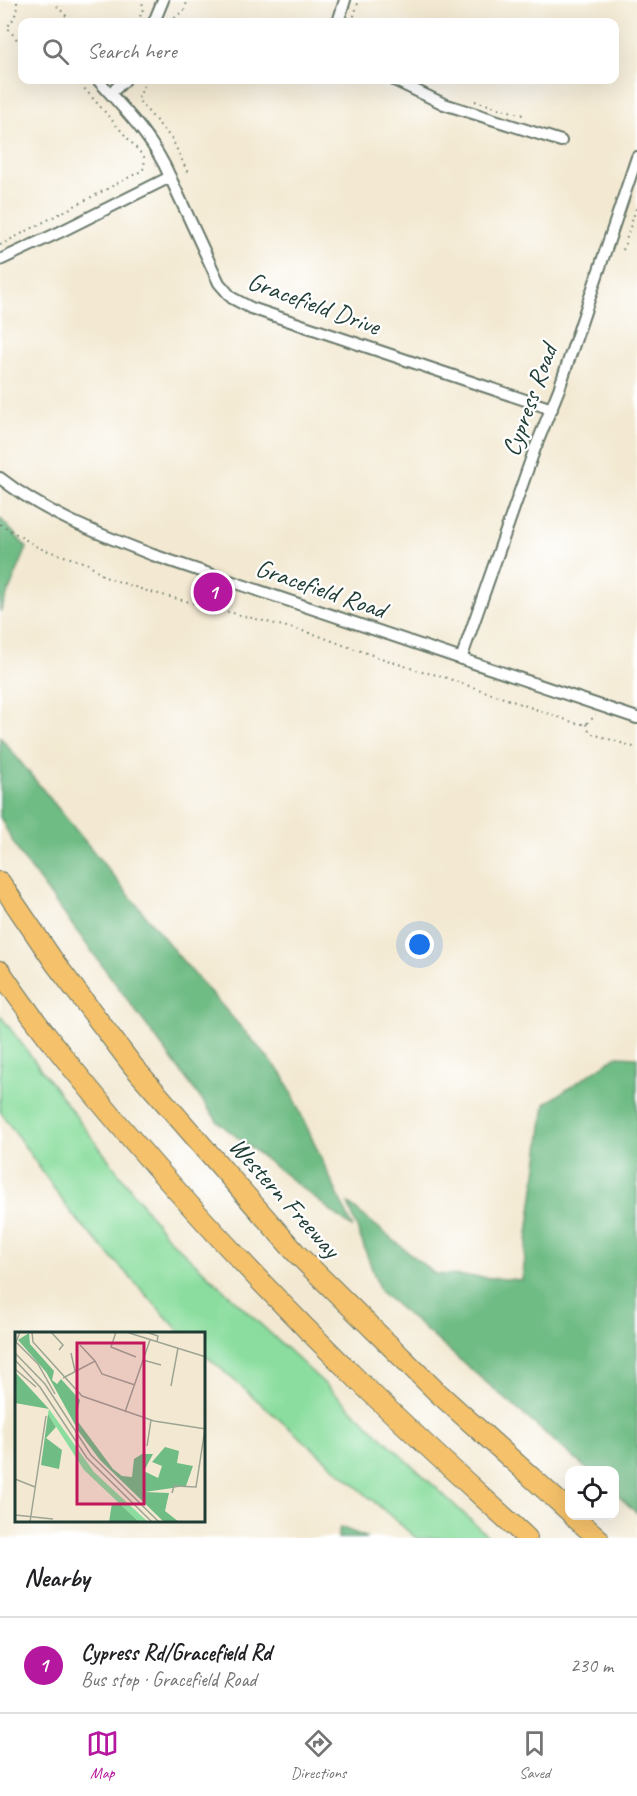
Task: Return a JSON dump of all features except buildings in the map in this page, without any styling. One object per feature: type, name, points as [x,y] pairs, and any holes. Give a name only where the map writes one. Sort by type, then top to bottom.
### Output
[{"type":"highway","name":"Western Freeway","points":[[0,882],[55,963],[133,1066],[296,1252],[436,1391],[565,1507]]},
{"type":"highway","points":[[0,971],[28,1013],[97,1098],[222,1243],[362,1384],[527,1538]]},
{"type":"highway","points":[[578,1520],[598,1538]]},
{"type":"street","points":[[156,18],[163,0]]},
{"type":"street","points":[[339,18],[345,0]]},
{"type":"street","name":"Gracefield Drive","points":[[102,84],[150,140],[161,157],[216,276],[226,292],[236,301],[552,409]]},
{"type":"street","points":[[111,93],[121,84]]},
{"type":"street","points":[[402,84],[444,104],[561,141]]},
{"type":"street","name":"Cypress Road","points":[[461,659],[534,451],[552,409],[636,162]]},
{"type":"street","points":[[0,260],[170,177]]},
{"type":"street","name":"Gracefield Road","points":[[0,478],[22,495],[52,512],[98,534],[153,555],[637,718]]},
{"type":"path","points":[[140,18],[143,9],[142,0]]},
{"type":"path","points":[[175,18],[184,10],[188,0]]},
{"type":"path","points":[[353,18],[359,0]]},
{"type":"path","points":[[17,2],[13,21],[6,27],[18,41]]},
{"type":"path","points":[[57,6],[68,18]]},
{"type":"path","points":[[0,244],[143,170],[144,157],[80,84]]},
{"type":"path","points":[[144,84],[138,100],[172,139],[188,173]]},
{"type":"path","points":[[474,100],[526,116]]},
{"type":"path","points":[[623,250],[637,206]]},
{"type":"path","points":[[0,524],[39,548],[89,564],[105,577],[197,604],[314,634],[578,724],[586,724],[605,707]]},
{"type":"path","points":[[586,724],[590,733],[637,748]]},
{"type":"green space","points":[[0,518],[27,548],[0,612]]},
{"type":"green space","points":[[0,737],[181,959],[283,1075],[353,1228],[218,1122],[19,853],[0,817]]},
{"type":"green space","points":[[0,1015],[166,1236],[490,1538],[416,1538],[206,1356],[206,1332],[180,1332],[71,1213],[0,1111]]},
{"type":"green space","points":[[617,1056],[637,1057],[637,1513],[619,1497],[619,1466],[583,1466],[380,1291],[348,1203],[435,1274],[522,1280],[545,1104]]},
{"type":"green space","points":[[340,1527],[368,1538],[338,1538]]},
{"type":"place","name":"Cypress Rd/Gracefield Rd","points":[[213,592]]}]
